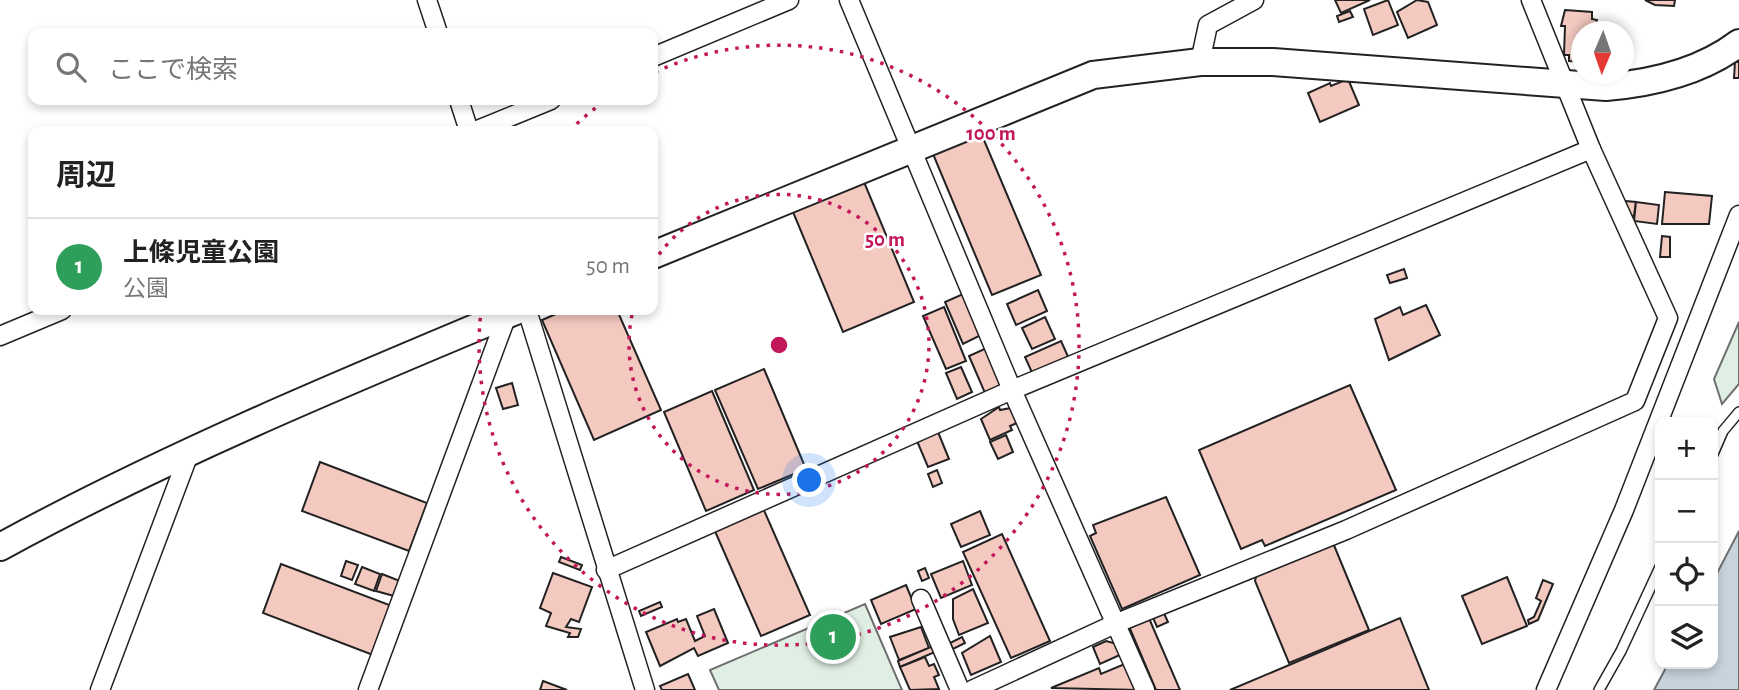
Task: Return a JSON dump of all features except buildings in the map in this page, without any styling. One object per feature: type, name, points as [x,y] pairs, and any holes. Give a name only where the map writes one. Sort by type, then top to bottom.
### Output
[{"type":"street","points":[[427,0],[436,28]]},
{"type":"street","points":[[658,55],[789,0]]},
{"type":"street","points":[[849,0],[1012,390],[1145,690]]},
{"type":"street","points":[[1200,62],[1208,25],[1254,0]]},
{"type":"street","points":[[972,690],[1117,623],[1346,530],[1635,401],[1668,318],[1591,149],[1531,0]]},
{"type":"street","points":[[658,253],[1093,75],[1200,62],[1286,62],[1606,86],[1649,83],[1718,58],[1739,43]]},
{"type":"street","points":[[461,105],[467,126]]},
{"type":"street","points":[[487,126],[539,105]]},
{"type":"street","points":[[606,570],[1012,390],[1591,149]]},
{"type":"street","points":[[1546,690],[1629,497],[1739,215]]},
{"type":"street","points":[[0,336],[50,315]]},
{"type":"street","points":[[0,547],[85,501],[190,451],[508,315]]},
{"type":"street","points":[[368,690],[515,315]]},
{"type":"street","points":[[518,315],[645,690]]},
{"type":"street","points":[[100,690],[190,451]]},
{"type":"street","points":[[921,599],[960,690]]},
{"type":"lane","points":[[1718,442],[1723,431],[1739,412]]},
{"type":"lane","points":[[1599,690],[1621,652],[1655,578]]},
{"type":"green space","points":[[1739,322],[1739,384],[1722,404],[1714,379]]},
{"type":"green space","points":[[865,604],[902,690],[719,690],[710,670]]},
{"type":"shaded area","points":[[1739,531],[1739,690],[1654,690],[1665,669],[1718,669],[1718,571]]},
{"type":"place","name":"上條児童公園","points":[[833,637]]}]
